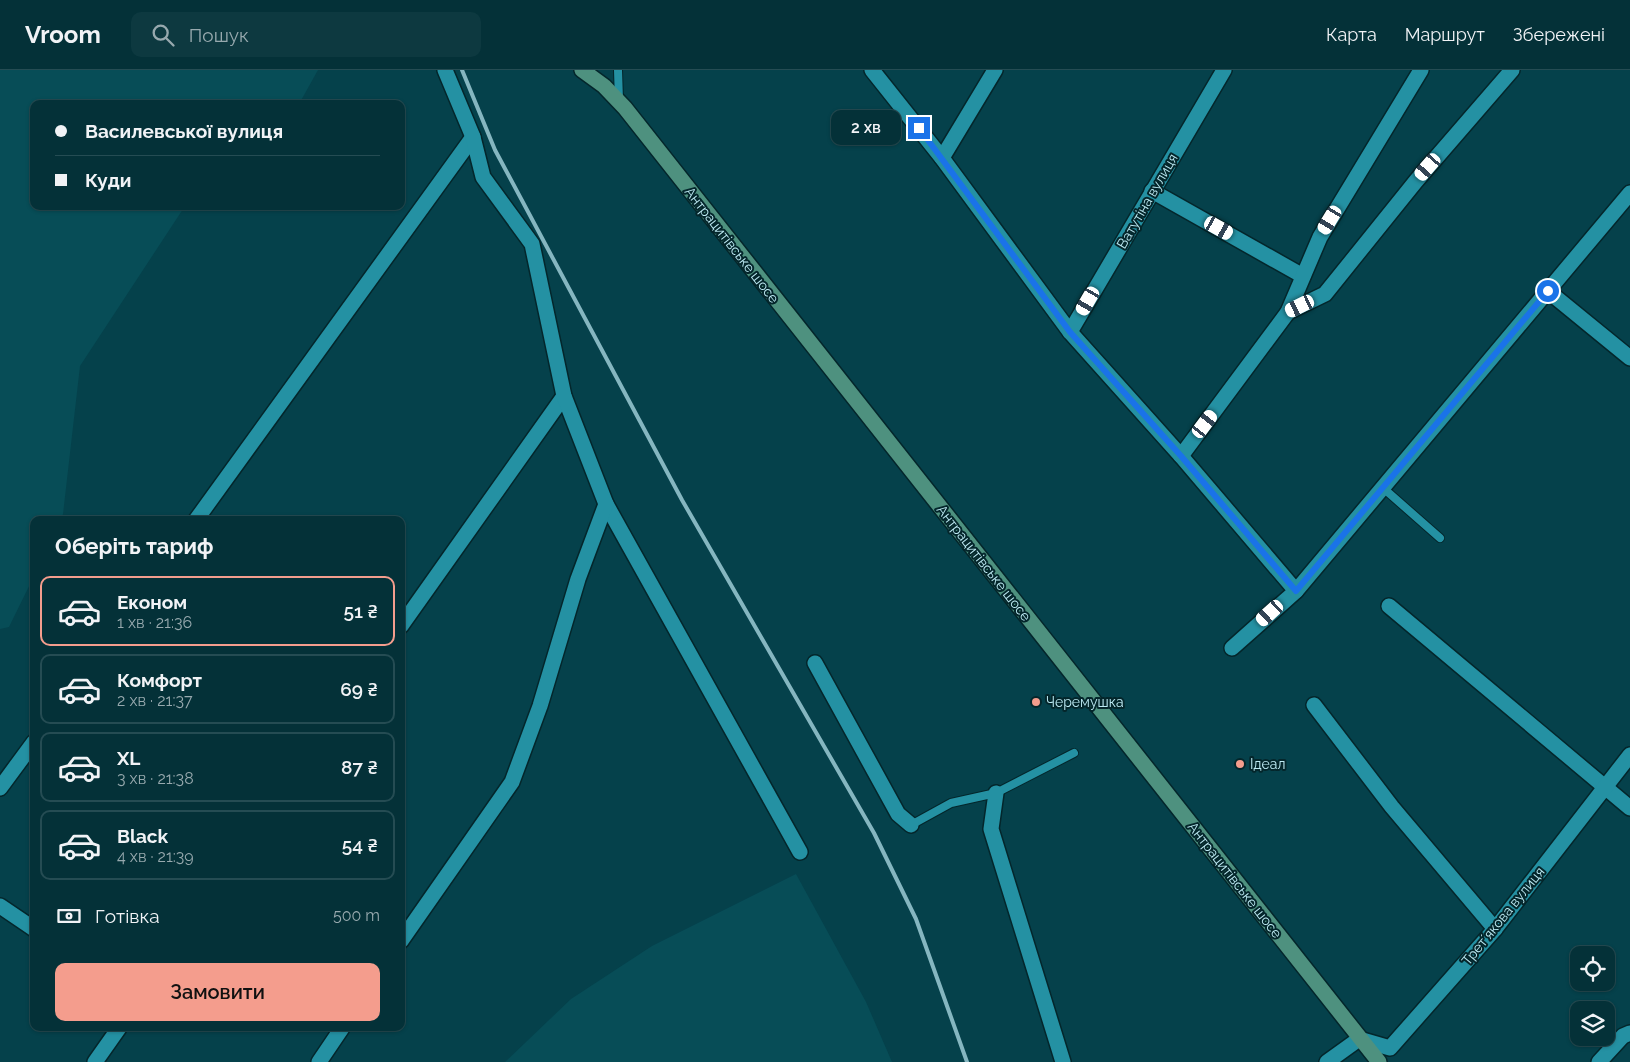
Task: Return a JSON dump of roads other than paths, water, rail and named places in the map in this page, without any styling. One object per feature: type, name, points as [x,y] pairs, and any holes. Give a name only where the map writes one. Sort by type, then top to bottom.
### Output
[{"type":"main road","name":"Антрацитівське шосе","points":[[582,70],[604,86],[619,102],[1379,1062]]},
{"type":"street","points":[[445,70],[473,138],[483,177],[532,244],[564,396],[606,504],[800,852]]},
{"type":"street","points":[[872,70],[942,158],[1070,332],[1181,456],[1296,591]]},
{"type":"street","points":[[942,158],[994,70]]},
{"type":"street","name":"Ватутіна вулиця","points":[[1070,332],[1224,70]]},
{"type":"street","points":[[1181,456],[1288,312],[1320,237],[1421,70]]},
{"type":"street","points":[[1288,312],[1325,294],[1416,181],[1512,70]]},
{"type":"street","points":[[199,516],[473,138]]},
{"type":"street","points":[[1152,191],[1304,276]]},
{"type":"street","points":[[1232,648],[1296,591],[1630,193]]},
{"type":"street","points":[[1548,291],[1630,358]]},
{"type":"street","points":[[405,620],[564,396]]},
{"type":"street","points":[[405,935],[512,782],[540,706],[578,579],[606,504]]},
{"type":"street","points":[[1388,606],[1630,808]]},
{"type":"street","points":[[815,663],[898,814],[911,825]]},
{"type":"street","points":[[1314,705],[1392,807],[1495,929]]},
{"type":"street","points":[[0,788],[30,747]]},
{"type":"street","name":"Третʼякова вулиця","points":[[1359,1039],[1390,1048],[1495,929],[1630,755]]},
{"type":"street","points":[[996,793],[991,829],[1063,1062]]},
{"type":"street","points":[[0,906],[30,926]]},
{"type":"street","points":[[95,1062],[117,1031]]},
{"type":"street","points":[[318,1062],[340,1031]]},
{"type":"street","points":[[1599,1062],[1624,1036],[1630,1033]]},
{"type":"street","points":[[1327,1062],[1359,1039]]},
{"type":"lane","points":[[618,70],[619,102]]},
{"type":"lane","points":[[1382,487],[1440,538]]},
{"type":"lane","points":[[911,825],[951,803],[996,793],[1074,753]]},
{"type":"railway","points":[[462,70],[495,150],[682,500],[874,833],[916,919],[967,1062]]},
{"type":"place","name":"Черемушка","points":[[1036,702]]},
{"type":"place","name":"Ідеал","points":[[1240,764]]}]
